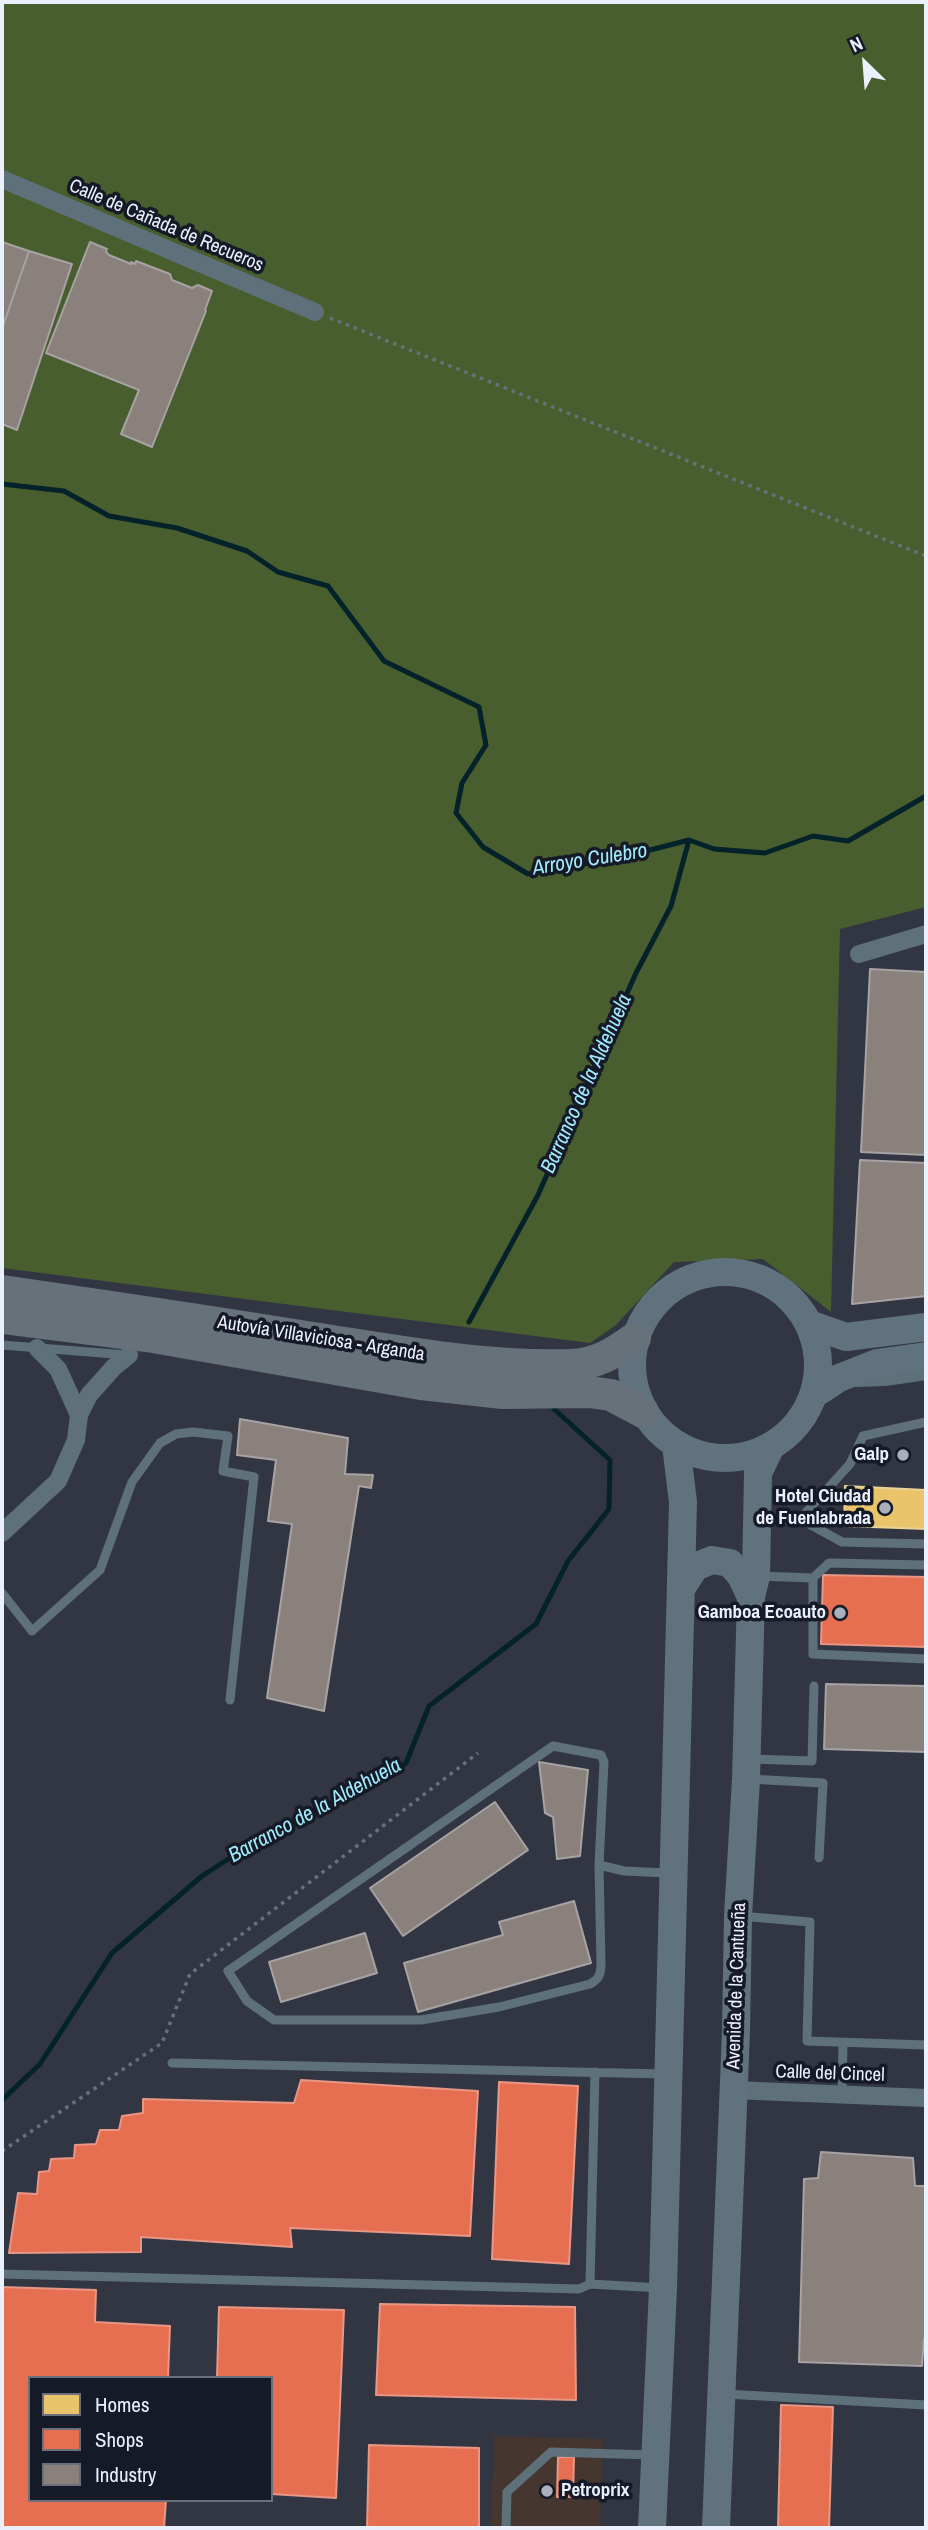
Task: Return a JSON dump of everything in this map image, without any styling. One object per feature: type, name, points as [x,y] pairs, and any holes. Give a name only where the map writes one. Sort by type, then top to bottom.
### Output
[{"type":"highway","name":"Autovía Villaviciosa - Arganda","points":[[2,1291],[430,1356],[501,1362],[575,1365],[607,1358],[635,1338]]},
{"type":"highway","points":[[2,1318],[153,1337],[421,1384],[503,1393],[589,1392],[611,1395],[643,1412]]},
{"type":"highway","points":[[129,1355],[289,1374],[334,1368]]},
{"type":"main road","points":[[717,1271],[754,1276],[787,1294],[809,1324],[818,1359],[813,1395],[796,1424],[771,1446],[740,1457],[707,1457],[676,1445],[657,1431],[643,1412],[631,1376],[635,1338],[652,1305],[681,1282],[717,1271]]},
{"type":"main road","points":[[809,1324],[846,1336],[926,1327]]},
{"type":"main road","points":[[813,1395],[839,1378],[877,1363],[926,1356]]},
{"type":"main road","points":[[652,2528],[663,2288],[683,1502],[676,1445]]},
{"type":"main road","name":"Avenida de la Cantueña","points":[[716,2528],[723,2394],[738,1916],[747,1769],[758,1473],[771,1446]]},
{"type":"main road","points":[[681,1589],[695,1567],[712,1560],[730,1563],[753,1586]]},
{"type":"street","name":"Calle de Cañada de Recueros","points":[[2,179],[315,312]]},
{"type":"street","points":[[859,954],[926,934]]},
{"type":"street","points":[[37,1348],[58,1369],[79,1415]]},
{"type":"street","points":[[2,1533],[58,1481],[76,1440],[79,1415],[89,1395],[129,1355]]},
{"type":"street","points":[[839,1378],[885,1377],[926,1371]]},
{"type":"street","name":"Calle del Cincel","points":[[733,2090],[926,2098]]},
{"type":"lane","points":[[2,1345],[129,1355]]},
{"type":"lane","points":[[800,1519],[850,1464],[863,1436],[926,1422]]},
{"type":"lane","points":[[2,1593],[32,1631],[100,1570],[132,1482],[160,1443],[176,1434],[193,1432],[228,1436],[223,1471],[254,1477],[230,1700]]},
{"type":"lane","points":[[757,1521],[800,1519],[842,1542],[926,1544]]},
{"type":"lane","points":[[753,1586],[813,1578],[829,1563],[926,1565]]},
{"type":"lane","points":[[813,1578],[813,1654],[926,1659]]},
{"type":"lane","points":[[747,1769],[812,1761],[814,1686]]},
{"type":"lane","points":[[553,1746],[601,1755],[604,1762],[599,1865],[601,1973],[590,1984],[499,2007],[421,2020],[274,2020],[247,2001],[228,1971],[553,1746]]},
{"type":"lane","points":[[747,1769],[823,1783],[819,1858]]},
{"type":"lane","points":[[599,1865],[624,1871],[674,1874]]},
{"type":"lane","points":[[738,1916],[810,1922],[807,2041],[926,2045]]},
{"type":"lane","points":[[842,2095],[843,2043]]},
{"type":"lane","points":[[172,2063],[669,2074]]},
{"type":"lane","points":[[590,2284],[596,2073]]},
{"type":"lane","points":[[2,2274],[579,2289],[590,2284],[663,2288]]},
{"type":"lane","points":[[723,2394],[926,2405]]},
{"type":"lane","points":[[506,2528],[507,2492],[551,2452],[654,2455]]},
{"type":"path","points":[[315,312],[926,556]]},
{"type":"shaded area","name":"Petroprix","points":[[494,2436],[603,2439],[600,2528],[491,2528]]},
{"type":"green space","points":[[2,2],[926,2],[926,907],[840,929],[831,1312],[763,1259],[674,1262],[616,1325],[590,1343],[2,1268]]},
{"type":"building: Homes","name":"Hotel Ciudad de Fuenlabrada","points":[[845,1486],[926,1490],[926,1529],[844,1526]]},
{"type":"building: Shops","points":[[823,1575],[926,1577],[926,1647],[821,1644]]},
{"type":"building: Shops","points":[[301,2080],[478,2091],[470,2236],[290,2228],[292,2247],[141,2237],[141,2252],[9,2253],[18,2193],[37,2194],[39,2172],[49,2171],[51,2159],[74,2158],[75,2145],[96,2144],[100,2130],[119,2130],[122,2116],[143,2113],[143,2099],[294,2103]]},
{"type":"building: Shops","points":[[499,2082],[578,2086],[569,2264],[492,2259]]},
{"type":"building: Shops","points":[[2,2287],[96,2290],[95,2322],[170,2326],[168,2376],[28,2376],[28,2502],[166,2502],[164,2528],[2,2528]]},
{"type":"building: Shops","points":[[380,2304],[575,2307],[576,2400],[376,2395]]},
{"type":"building: Shops","points":[[219,2307],[344,2310],[336,2498],[273,2494],[273,2376],[217,2376]]},
{"type":"building: Shops","points":[[781,2405],[833,2407],[829,2528],[778,2528]]},
{"type":"building: Shops","points":[[369,2445],[479,2448],[479,2528],[367,2528]]},
{"type":"building: Shops","points":[[558,2457],[574,2457],[573,2497],[557,2497]]},
{"type":"building: Industry","points":[[2,242],[29,251],[2,329]]},
{"type":"building: Industry","points":[[90,242],[107,249],[109,255],[131,264],[136,261],[170,274],[172,280],[192,288],[198,285],[212,291],[152,447],[121,434],[139,390],[46,353]]},
{"type":"building: Industry","points":[[29,251],[72,264],[17,430],[2,424],[2,329]]},
{"type":"building: Industry","points":[[870,969],[926,972],[926,1155],[861,1152]]},
{"type":"building: Industry","points":[[860,1160],[926,1163],[926,1296],[852,1304]]},
{"type":"building: Industry","points":[[240,1419],[348,1438],[345,1474],[373,1475],[371,1488],[359,1486],[324,1711],[267,1698],[292,1524],[268,1521],[276,1460],[237,1455]]},
{"type":"building: Industry","points":[[826,1684],[926,1686],[926,1752],[824,1749]]},
{"type":"building: Industry","points":[[539,1762],[588,1770],[580,1856],[557,1859],[553,1817],[545,1813]]},
{"type":"building: Industry","points":[[495,1802],[528,1850],[403,1936],[370,1888]]},
{"type":"building: Industry","points":[[574,1901],[591,1963],[418,2012],[404,1963],[503,1935],[499,1922]]},
{"type":"building: Industry","points":[[365,1933],[377,1973],[281,2002],[269,1962]]},
{"type":"building: Industry","points":[[821,2152],[913,2158],[915,2186],[926,2186],[926,2339],[922,2366],[799,2362],[804,2179],[818,2178]]},
{"type":"waterway","name":"Arroyo Culebro","points":[[2,484],[64,491],[109,516],[177,528],[247,551],[278,572],[328,586],[384,661],[479,707],[486,745],[462,783],[456,813],[483,847],[528,874],[623,857],[689,840],[714,849],[765,853],[813,836],[848,841],[926,796]]},
{"type":"waterway","name":"Barranco de la Aldehuela","points":[[469,1322],[538,1195],[636,973],[671,906],[689,840]]},
{"type":"waterway","name":"Barranco de la Aldehuela","points":[[2,2100],[40,2064],[112,1953],[202,1876],[273,1830],[361,1789],[406,1763],[429,1706],[536,1624],[568,1561],[609,1509],[610,1460],[554,1409]]},
{"type":"place","name":"Galp","points":[[903,1455]]},
{"type":"place","name":"Hotel Ciudad de Fuenlabrada","points":[[885,1508]]},
{"type":"place","name":"Gamboa Ecoauto","points":[[840,1613]]},
{"type":"place","name":"Petroprix","points":[[547,2491]]}]
